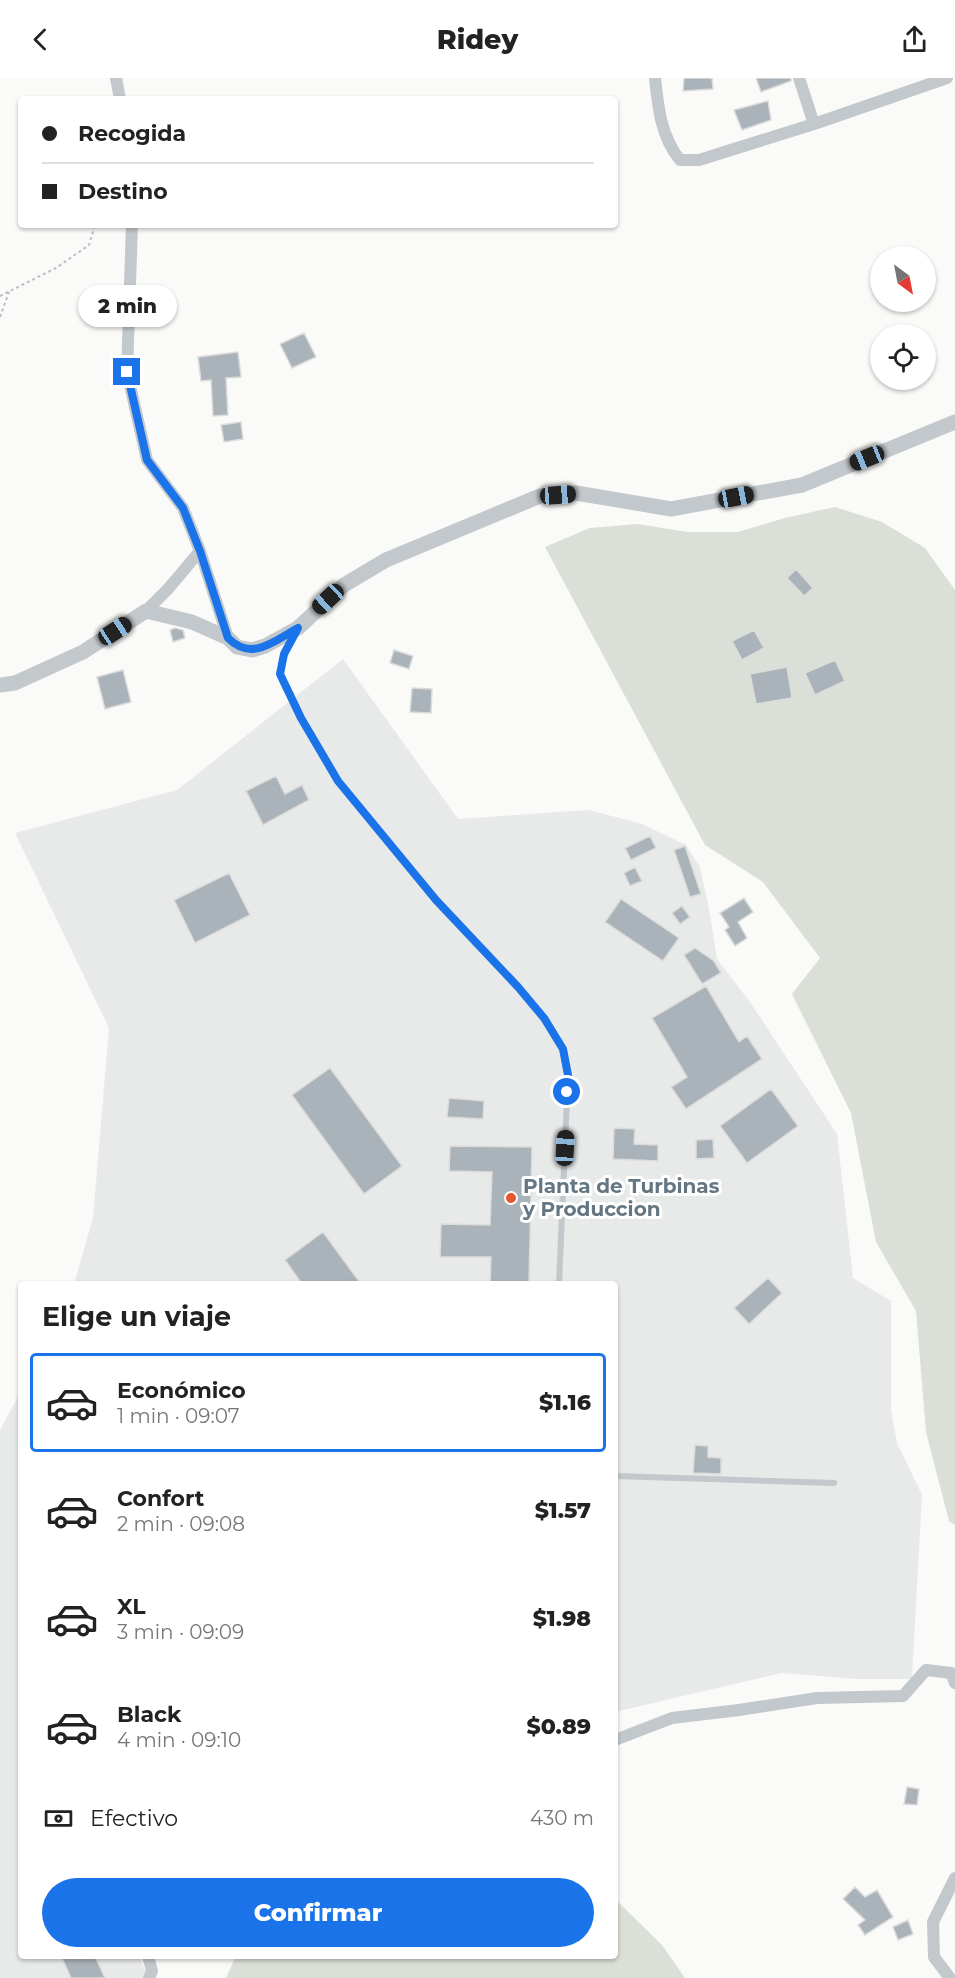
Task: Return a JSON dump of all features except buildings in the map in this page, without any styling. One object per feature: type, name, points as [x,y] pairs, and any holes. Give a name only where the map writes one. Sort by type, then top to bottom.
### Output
[{"type":"street","points":[[116,78],[119,96]]},
{"type":"street","points":[[655,78],[658,110],[668,141],[680,160],[699,160],[814,124],[947,78]]},
{"type":"street","points":[[799,78],[814,124]]},
{"type":"street","points":[[132,228],[127,372],[147,460],[183,508],[200,551],[228,638]]},
{"type":"street","points":[[146,611],[192,622],[228,638],[237,646],[252,650],[265,646],[298,628],[344,585],[386,560],[540,496],[576,493],[671,509],[802,485],[955,422]]},
{"type":"street","points":[[0,686],[15,683],[83,652],[146,611],[200,551]]},
{"type":"street","points":[[618,1739],[672,1718],[817,1698],[903,1696],[926,1670],[951,1673],[955,1683]]},
{"type":"street","points":[[950,1978],[934,1957],[933,1922],[955,1878]]},
{"type":"street","points":[[149,1959],[152,1971],[149,1978]]},
{"type":"lane","points":[[298,628],[284,654],[280,674],[301,718],[338,781],[436,900],[537,1010],[563,1049],[568,1075],[559,1281]]},
{"type":"lane","points":[[618,1476],[834,1484]]},
{"type":"path","points":[[0,296],[56,268],[89,245],[94,228]]},
{"type":"path","points":[[0,317],[9,292]]},
{"type":"shaded area","points":[[835,507],[882,522],[925,548],[955,590],[955,1525],[949,1521],[926,1432],[916,1311],[876,1242],[851,1113],[792,994],[820,958],[763,882],[705,845],[545,547],[590,528],[638,524],[687,532],[738,532],[785,518]]},
{"type":"shaded area","points":[[343,659],[458,819],[589,810],[642,824],[686,845],[700,867],[717,959],[750,1002],[837,1134],[853,1278],[891,1301],[891,1410],[897,1443],[922,1495],[912,1679],[855,1679],[781,1673],[618,1711],[618,1281],[75,1281],[93,1218],[109,1028],[15,833],[177,790]]},
{"type":"shaded area","points":[[18,1397],[18,1959],[140,1959],[146,1973],[142,1978],[0,1978],[0,1430]]},
{"type":"shaded area","points":[[618,1902],[662,1945],[685,1978],[226,1978],[235,1959],[618,1959]]},
{"type":"place","name":"Planta de Turbinas y Produccion","points":[[511,1198]]},
{"type":"route","points":[[127,372],[147,460],[183,508],[200,551],[228,638],[237,646],[252,650],[265,646],[298,628],[284,654],[280,674],[301,718],[338,781],[436,900],[544,1018],[563,1049],[568,1075],[567,1092]]}]
